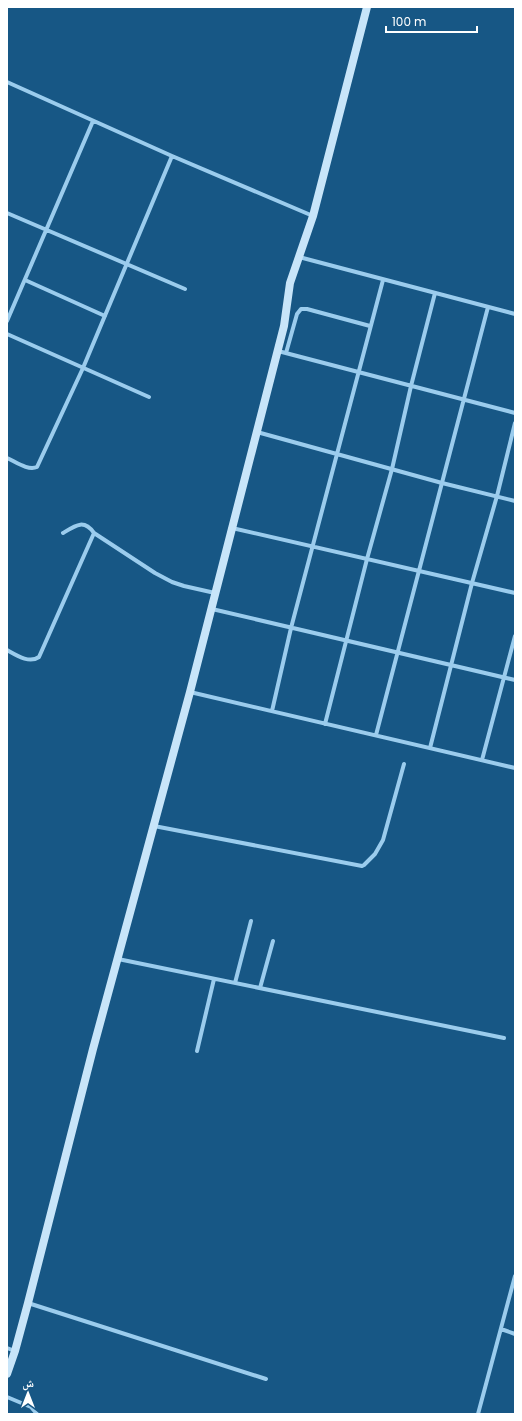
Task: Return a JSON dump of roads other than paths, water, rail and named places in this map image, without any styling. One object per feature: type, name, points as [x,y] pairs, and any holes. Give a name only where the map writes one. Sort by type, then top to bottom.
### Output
[{"type":"street","points":[[7,1374],[11,1350],[28,1303],[93,1049],[190,692],[278,351],[284,326],[290,283],[313,216],[367,7]]},
{"type":"street","points":[[7,82],[172,156],[313,216]]},
{"type":"street","points":[[7,321],[93,121]]},
{"type":"street","points":[[7,458],[28,467],[37,467],[83,368],[172,156]]},
{"type":"street","points":[[7,213],[184,289]]},
{"type":"street","points":[[299,257],[515,314]]},
{"type":"street","points":[[25,280],[105,316]]},
{"type":"street","points":[[272,711],[292,628],[383,280]]},
{"type":"street","points":[[325,724],[367,559],[392,469],[411,386],[435,293]]},
{"type":"street","points":[[376,735],[488,307]]},
{"type":"street","points":[[286,353],[297,314],[301,309],[307,309],[370,326]]},
{"type":"street","points":[[7,334],[149,397]]},
{"type":"street","points":[[278,351],[515,413]]},
{"type":"street","points":[[430,748],[515,423]]},
{"type":"street","points":[[257,432],[337,455],[515,501]]},
{"type":"street","points":[[63,533],[74,526],[83,525],[90,527],[94,533],[155,573],[172,582],[215,593]]},
{"type":"street","points":[[232,528],[515,593]]},
{"type":"street","points":[[7,650],[26,659],[32,660],[39,657],[94,533]]},
{"type":"street","points":[[211,609],[515,680]]},
{"type":"street","points":[[482,760],[515,636]]},
{"type":"street","points":[[190,692],[515,768]]},
{"type":"street","points":[[154,826],[362,866],[375,854],[384,840],[404,764]]},
{"type":"street","points":[[235,983],[252,921]]},
{"type":"street","points":[[260,988],[273,941]]},
{"type":"street","points":[[118,959],[504,1038]]},
{"type":"street","points":[[196,1051],[214,979]]},
{"type":"street","points":[[478,1414],[515,1276]]},
{"type":"street","points":[[28,1303],[266,1379]]},
{"type":"street","points":[[501,1329],[515,1334]]},
{"type":"street","points":[[7,1397],[31,1407],[37,1414]]}]
